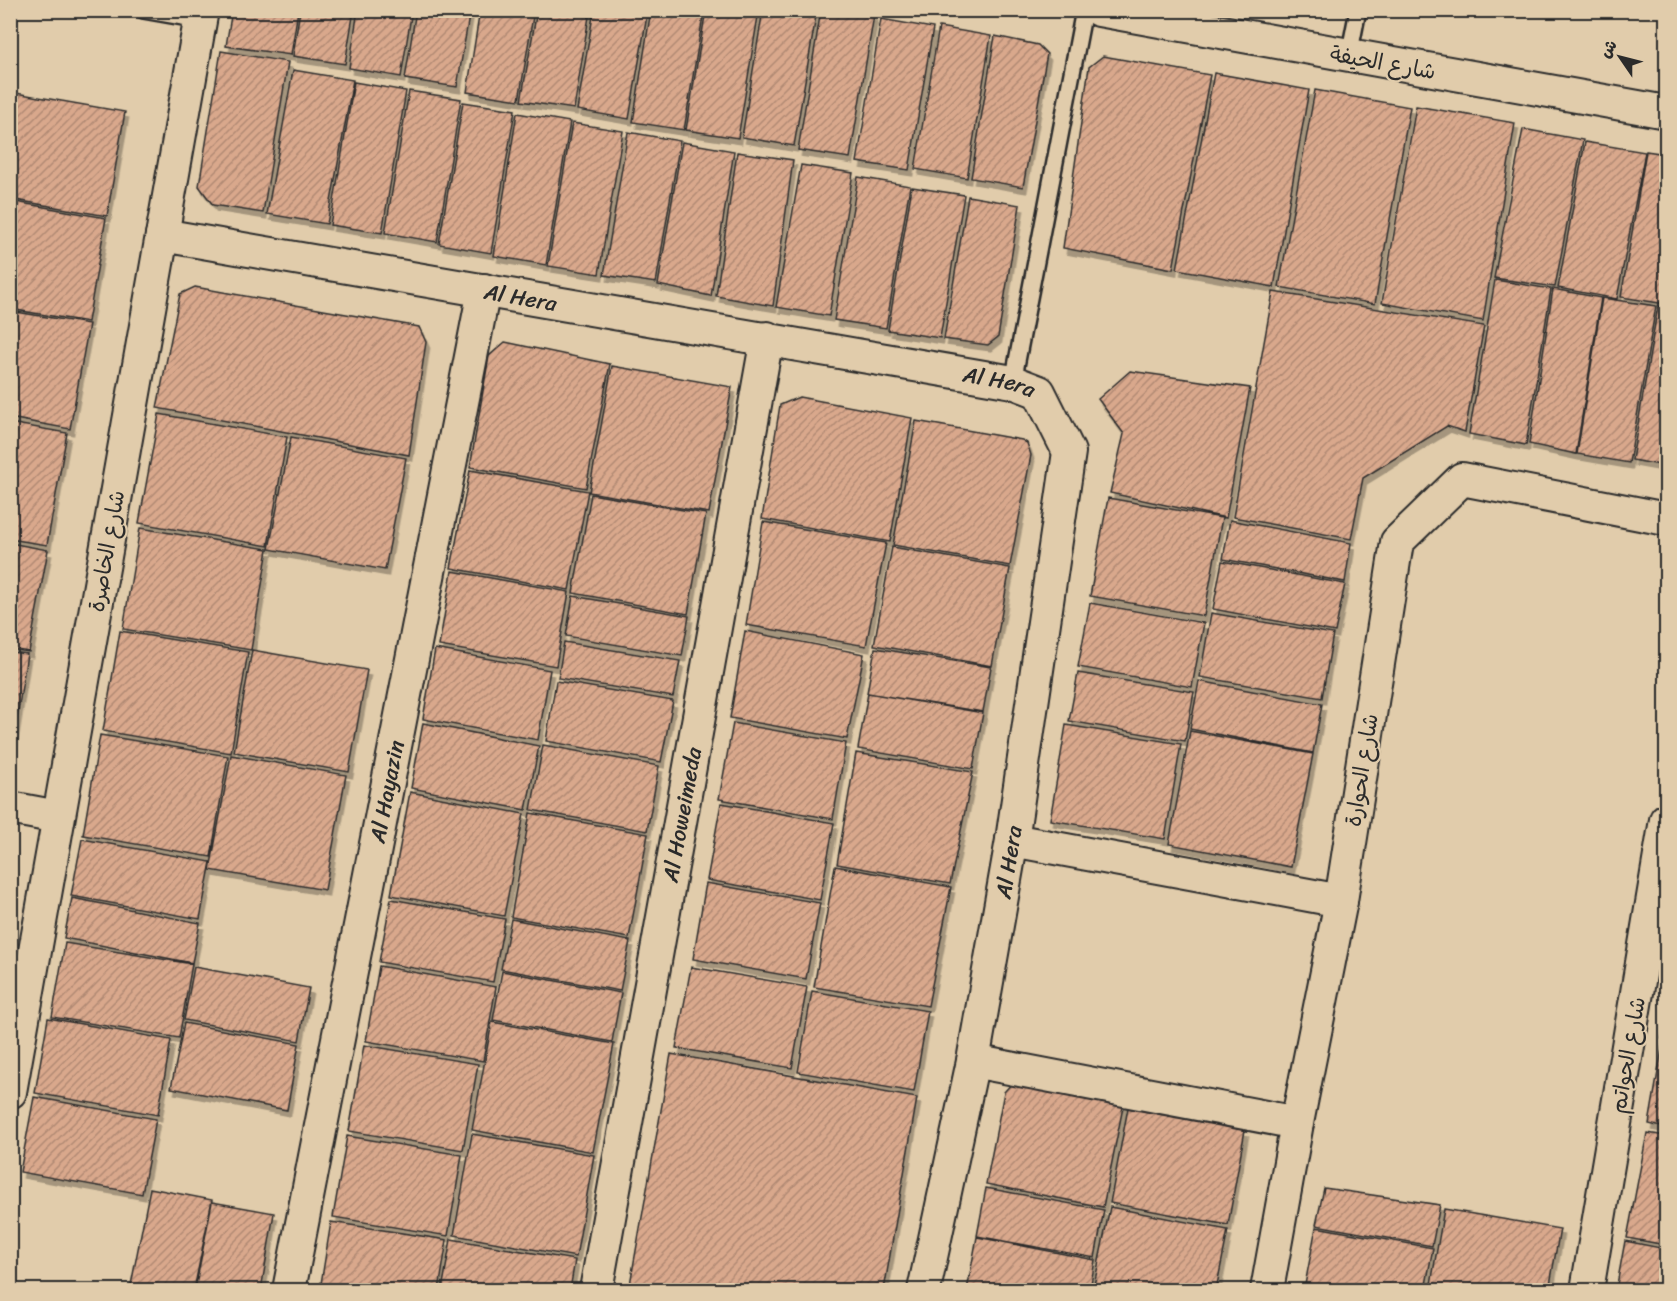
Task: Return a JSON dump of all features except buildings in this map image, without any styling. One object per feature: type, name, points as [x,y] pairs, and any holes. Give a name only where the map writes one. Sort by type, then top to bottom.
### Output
[{"type":"street","name":"شارع الحيفة","points":[[1099,10],[1666,112]]},
{"type":"street","name":"شارع الخاصرة","points":[[10,1092],[201,15]]},
{"type":"street","name":"Al Hera","points":[[162,236],[767,338],[1013,382],[1039,392],[1069,452],[1012,840],[973,1061],[924,1290]]},
{"type":"street","name":"Al Hayazin","points":[[288,1290],[484,290]]},
{"type":"street","name":"Al Howeimeda","points":[[596,1290],[767,338]]},
{"type":"street","name":"شارع الحوارة","points":[[1267,1290],[1341,901],[1397,542],[1461,479],[1666,519]]},
{"type":"street","points":[[10,808],[58,817]]},
{"type":"street","name":"شارع الحواتم","points":[[1587,1290],[1666,820]]},
{"type":"street","points":[[1012,840],[1341,901]]},
{"type":"street","points":[[973,1061],[1297,1123]]},
{"type":"lane","points":[[143,10],[201,15]]},
{"type":"lane","points":[[1013,382],[1084,10]]},
{"type":"lane","points":[[1349,56],[1358,10]]}]
